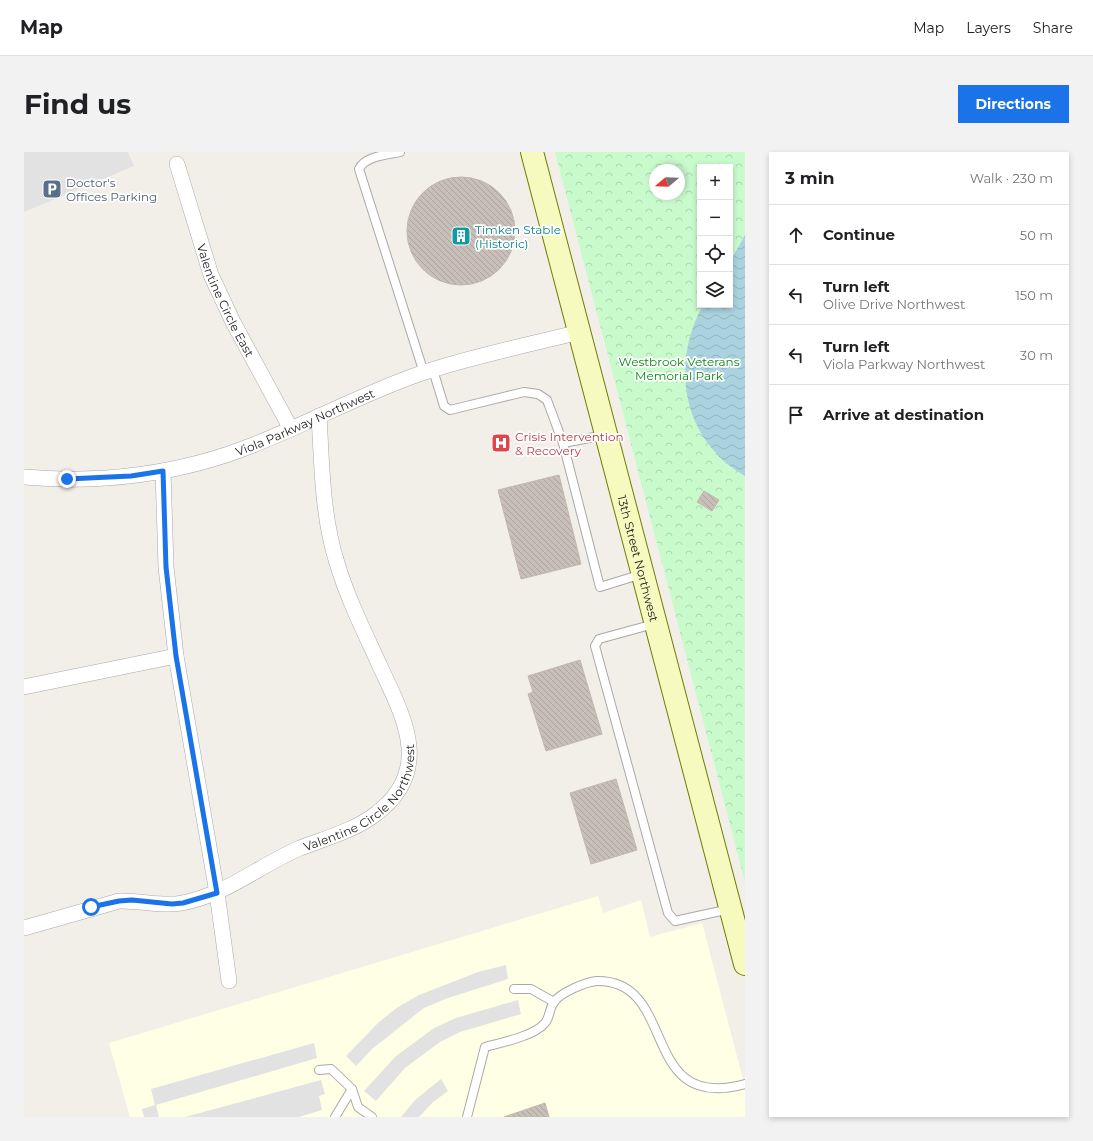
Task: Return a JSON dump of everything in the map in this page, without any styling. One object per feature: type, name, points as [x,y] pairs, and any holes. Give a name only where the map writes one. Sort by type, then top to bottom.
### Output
[{"type":"main road","name":"13th Street Northwest","points":[[532,152],[745,964]]},
{"type":"street","name":"Valentine Circle East","points":[[177,164],[211,275],[233,322],[291,429]]},
{"type":"street","name":"Viola Parkway Northwest","points":[[24,477],[100,478],[163,471],[212,460],[429,372],[580,332]]},
{"type":"street","name":"Valentine Circle Northwest","points":[[24,928],[119,901],[132,900],[172,904],[217,893],[289,853],[350,828],[377,814],[398,791],[405,778],[409,764],[408,736],[404,719],[337,564],[325,510],[319,416]]},
{"type":"street","points":[[163,471],[166,567],[176,656],[217,893],[229,981]]},
{"type":"street","points":[[24,686],[176,656]]},
{"type":"lane","points":[[400,152],[369,160],[362,163],[359,169],[429,372],[444,406],[450,410],[524,392],[538,394],[547,400],[563,443],[600,587],[643,574]]},
{"type":"lane","points":[[563,443],[607,434]]},
{"type":"lane","points":[[656,624],[599,639],[595,646],[668,913],[675,920],[730,909]]},
{"type":"lane","points":[[468,1117],[485,1047],[526,1036],[545,1024],[554,1002],[575,987],[595,981],[613,982],[629,991],[642,1002],[666,1054],[679,1073],[695,1085],[714,1090],[745,1084]]},
{"type":"lane","points":[[514,989],[531,989],[554,1002]]},
{"type":"lane","points":[[319,1070],[331,1069],[352,1089],[358,1108],[372,1117]]},
{"type":"lane","points":[[335,1117],[352,1089]]},
{"type":"shaded area","name":"Doctor's Offices Parking","points":[[24,152],[128,152],[134,166],[24,212]]},
{"type":"shaded area","points":[[598,896],[603,913],[641,900],[650,937],[702,923],[745,1087],[745,1117],[130,1117],[109,1043]]},
{"type":"shaded area","points":[[506,965],[508,979],[445,999],[424,1008],[372,1049],[356,1066],[346,1056],[379,1022],[398,1007],[419,995],[478,972]]},
{"type":"shaded area","points":[[518,1000],[521,1014],[460,1032],[440,1042],[405,1068],[376,1101],[364,1091],[396,1056],[434,1028],[456,1018]]},
{"type":"shaded area","points":[[314,1043],[317,1058],[156,1105],[159,1117],[144,1117],[142,1109],[155,1105],[151,1089]]},
{"type":"shaded area","points":[[441,1079],[448,1091],[433,1102],[419,1117],[401,1117],[415,1100]]},
{"type":"shaded area","points":[[321,1080],[325,1094],[319,1096],[322,1110],[299,1117],[185,1117]]},
{"type":"green space","name":"Westbrook Veterans Memorial Park","points":[[555,152],[745,152],[745,882]]},
{"type":"water","points":[[745,235],[745,476],[724,461],[707,443],[695,422],[688,400],[685,376],[687,352],[693,328],[702,308],[733,308],[733,257]]},
{"type":"building","name":"Timken Stable (Historic)","points":[[461,177],[482,181],[499,193],[511,210],[515,231],[511,252],[499,269],[482,281],[461,285],[440,281],[423,269],[411,252],[407,231],[411,210],[423,193],[440,181]]},
{"type":"building","points":[[559,475],[581,564],[521,579],[498,490]]},
{"type":"building","points":[[704,491],[719,500],[712,511],[697,502]]},
{"type":"building","points":[[580,660],[602,734],[546,751],[528,694],[533,692],[528,676]]},
{"type":"building","points":[[616,779],[637,850],[591,864],[570,793]]},
{"type":"building","points":[[545,1103],[549,1117],[504,1117]]},
{"type":"place","name":"Doctor's Offices Parking","points":[[52,189]]},
{"type":"place","name":"Timken Stable (Historic)","points":[[461,236]]},
{"type":"place","name":"Crisis Intervention & Recovery","points":[[501,443]]},
{"type":"route","points":[[67,479],[131,476],[163,471],[166,567],[176,656],[217,893],[183,903],[172,904],[132,900],[119,901],[91,907]]}]
